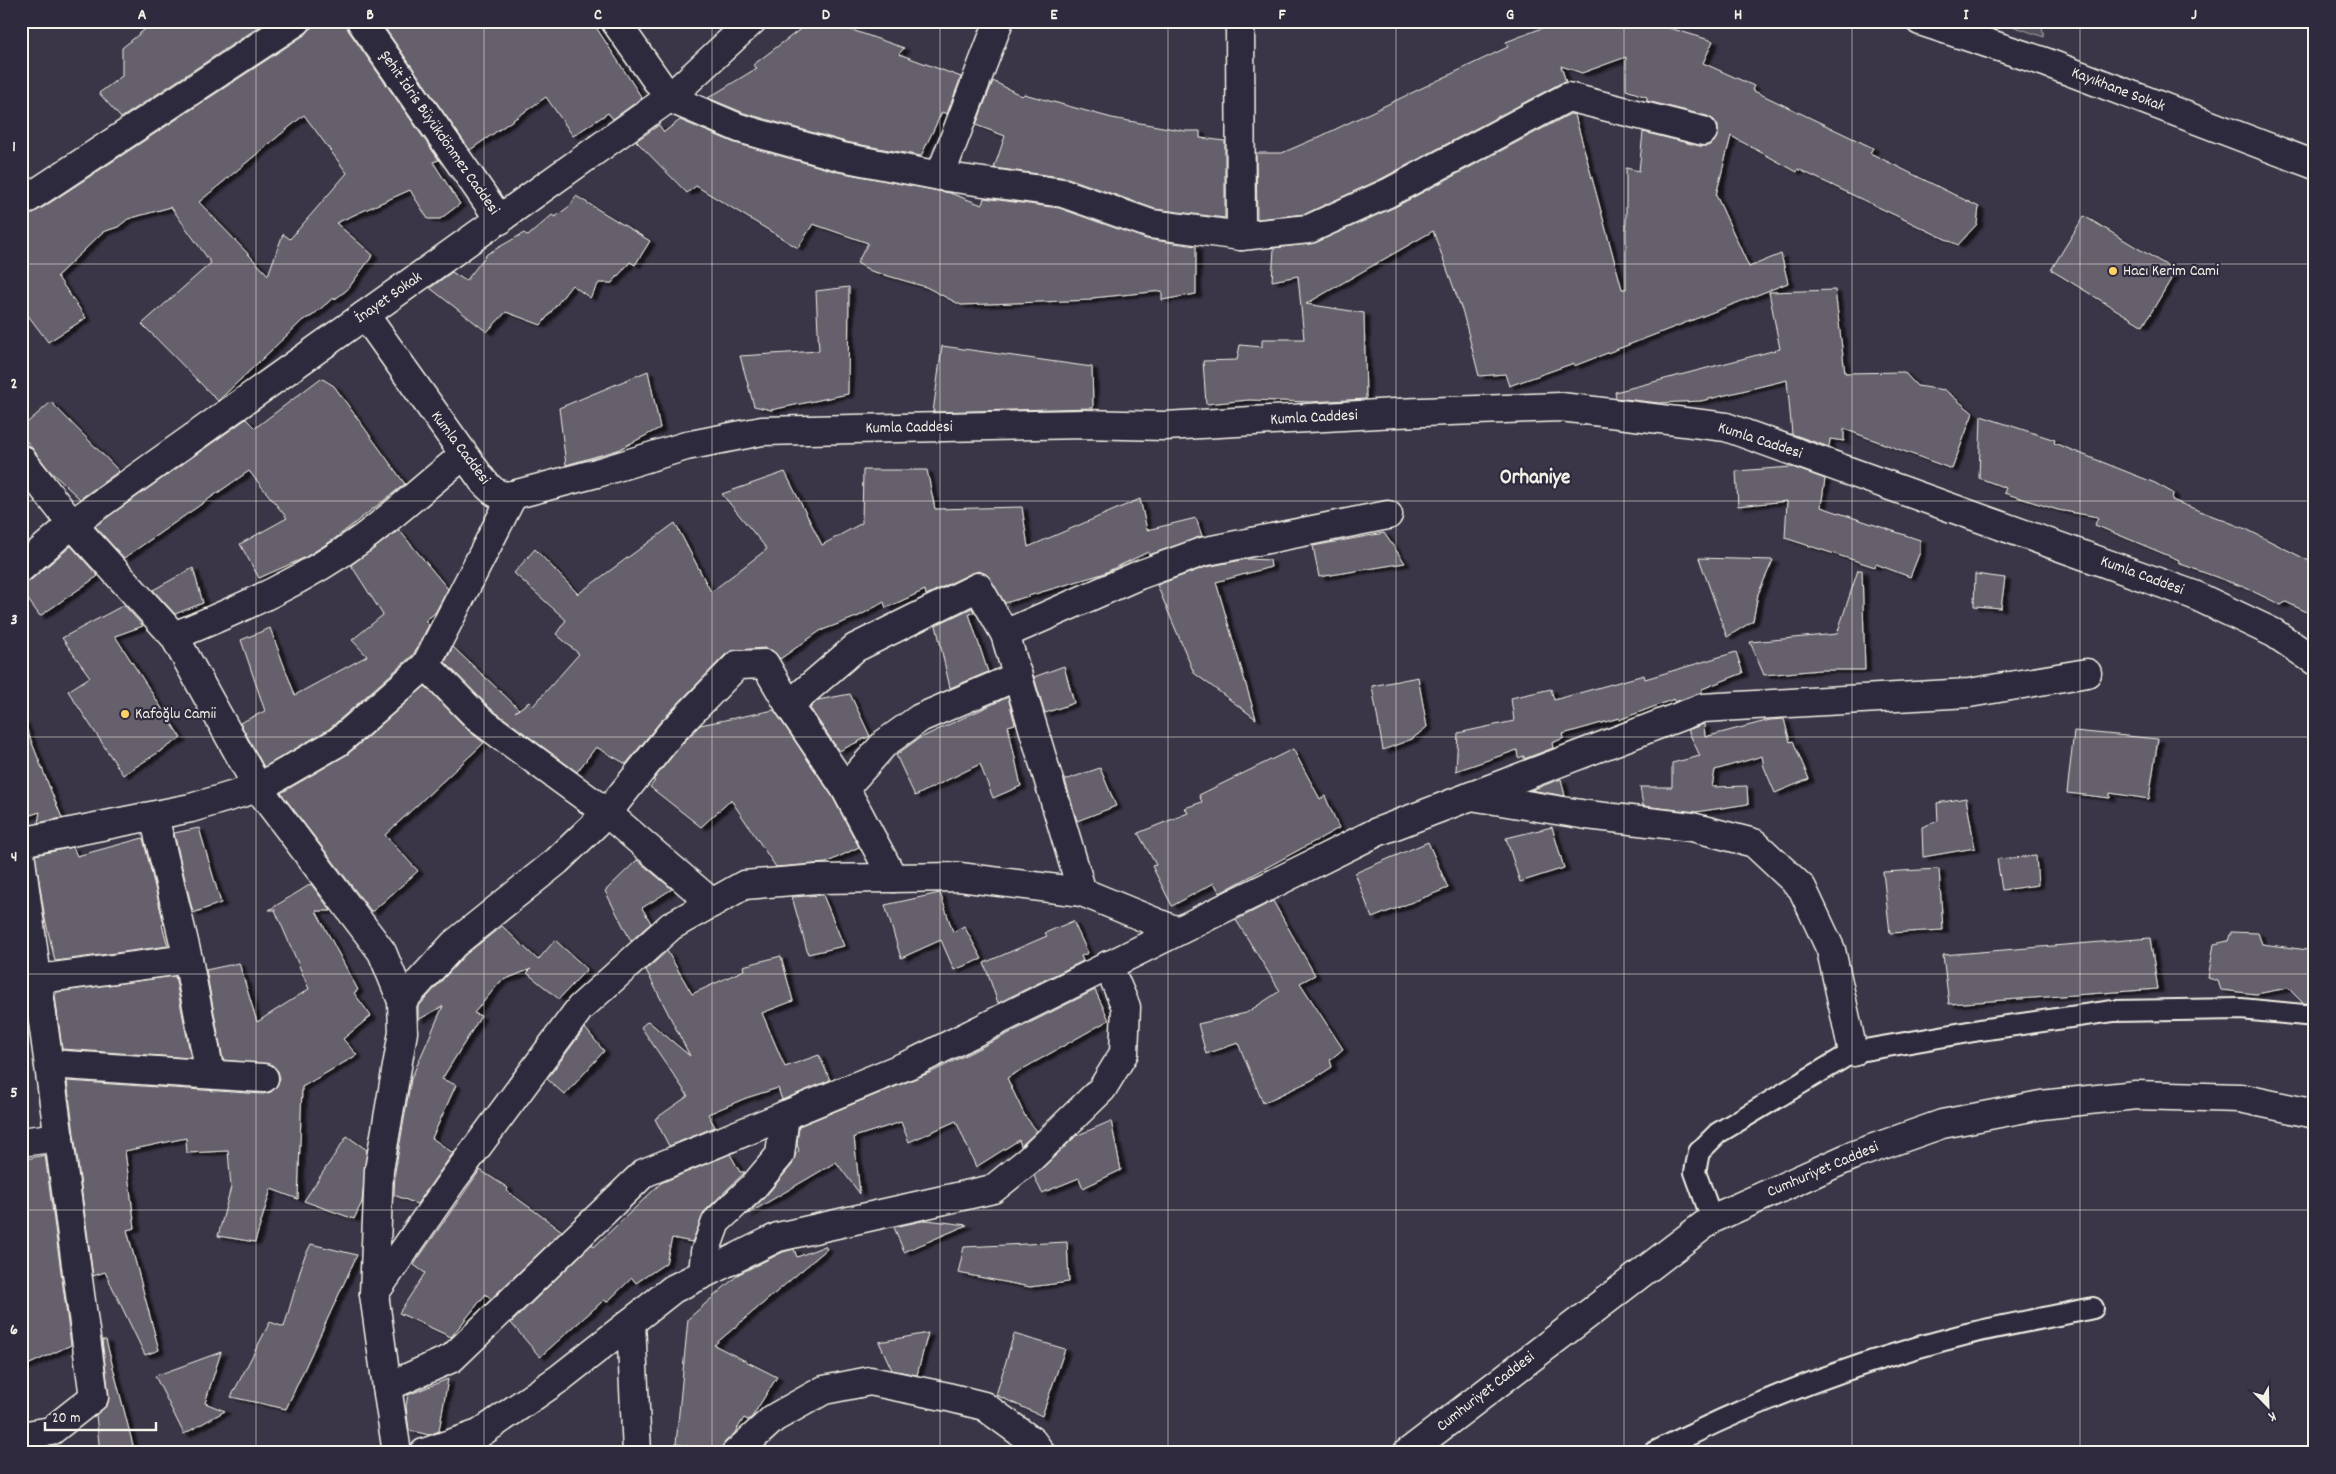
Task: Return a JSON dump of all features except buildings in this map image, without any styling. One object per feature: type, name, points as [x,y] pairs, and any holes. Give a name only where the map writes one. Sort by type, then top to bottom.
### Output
[{"type":"street","points":[[21,203],[296,21]]},
{"type":"street","name":"Şehit İdris Büyükdönmez Caddesi","points":[[360,21],[500,220]]},
{"type":"street","points":[[615,21],[669,98],[739,128],[842,157],[940,176],[1063,193],[1151,224],[1241,236],[1309,228],[1388,194],[1568,97],[1703,132]]},
{"type":"street","name":"İnayet Sokak","points":[[21,568],[72,524],[669,98],[752,21]]},
{"type":"street","points":[[940,176],[999,21]]},
{"type":"street","points":[[1240,21],[1241,236]]},
{"type":"street","name":"Kayıkhane Sokak","points":[[1920,21],[2045,62],[2315,165]]},
{"type":"street","name":"Kumla Caddesi","points":[[365,315],[464,454],[495,494],[504,496],[597,473],[686,446],[762,431],[1083,424],[1165,426],[1396,413],[1561,407],[1726,427],[2194,595],[2274,633],[2315,661]]},
{"type":"street","points":[[174,636],[240,609],[303,576],[363,538],[464,454]]},
{"type":"street","points":[[21,459],[72,524],[174,636],[258,788],[382,952],[402,1001],[403,1032],[379,1170],[374,1294],[397,1453]]},
{"type":"street","points":[[21,842],[154,816],[258,788],[338,742],[426,666],[514,495]]},
{"type":"street","points":[[1005,634],[1139,575],[1202,552],[1388,515]]},
{"type":"street","points":[[789,705],[855,648],[978,587],[1005,634],[1082,892]]},
{"type":"street","points":[[402,1001],[454,944],[557,861],[607,813],[671,733],[737,665],[765,664],[789,705],[845,788],[893,878]]},
{"type":"street","points":[[426,666],[480,720],[607,813],[712,903]]},
{"type":"street","points":[[387,1387],[452,1358],[644,1173],[915,1062],[1377,832],[1702,708],[1969,693],[2086,673]]},
{"type":"street","points":[[845,788],[885,743],[920,718],[1018,676]]},
{"type":"street","points":[[1471,796],[1587,815],[1692,827],[1754,843],[1802,888],[1831,950],[1853,1052]]},
{"type":"street","points":[[154,816],[188,959],[210,1074]]},
{"type":"street","points":[[21,860],[39,979],[94,1397],[51,1431],[21,1436]]},
{"type":"street","points":[[374,1294],[452,1181],[580,1008],[671,926],[744,885],[817,879],[959,877],[1082,892],[1177,931]]},
{"type":"street","points":[[39,979],[188,959]]},
{"type":"street","points":[[424,1453],[479,1434],[560,1378],[673,1289],[778,1237],[993,1189],[1029,1160],[1102,1088],[1124,1053],[1126,1007],[1108,965]]},
{"type":"street","points":[[49,1064],[264,1078]]},
{"type":"street","name":"Cumhuriyet Caddesi","points":[[1407,1453],[1712,1219],[1854,1155],[1942,1124],[2041,1105],[2136,1095],[2240,1098],[2315,1114]]},
{"type":"street","points":[[703,1274],[705,1252],[716,1222],[753,1187],[780,1155],[785,1115]]},
{"type":"street","points":[[21,1142],[59,1138]]},
{"type":"street","points":[[631,1322],[637,1453]]},
{"type":"street","points":[[736,1453],[774,1418],[824,1390],[870,1381],[948,1396],[984,1406],[1032,1441],[1041,1453]]},
{"type":"lane","points":[[1712,1219],[1695,1172],[1699,1152],[1718,1133],[1853,1052],[1980,1030],[2113,1012],[2241,1009],[2315,1016]]},
{"type":"lane","points":[[1653,1453],[1692,1433],[1772,1399],[1868,1364],[1967,1334],[2093,1308]]},
{"type":"shaded area","points":[[1998,21],[2041,21],[2044,37]]},
{"type":"place","name":"Hacı Kerim Cami","points":[[2113,271]]},
{"type":"place","name":"Kafoğlu Camii","points":[[125,714]]},
{"type":"district","name":"Orhaniye","points":[[1535,479]]}]
